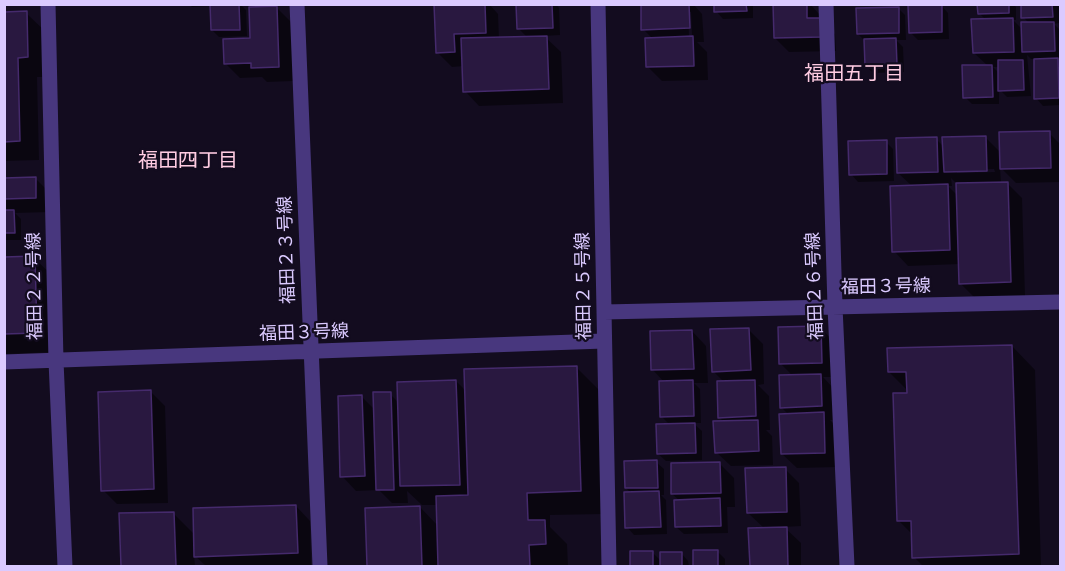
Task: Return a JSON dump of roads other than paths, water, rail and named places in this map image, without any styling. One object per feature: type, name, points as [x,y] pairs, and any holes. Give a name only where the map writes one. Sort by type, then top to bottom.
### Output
[{"type":"street","name":"福田２２号線","points":[[48,4],[56,361],[65,567]]},
{"type":"street","name":"福田２３号線","points":[[297,4],[320,567]]},
{"type":"street","name":"福田２５号線","points":[[598,4],[609,567]]},
{"type":"street","name":"福田２６号線","points":[[826,4],[835,307],[847,567]]},
{"type":"street","name":"福田３号線","points":[[604,312],[1060,302]]},
{"type":"street","name":"福田３号線","points":[[4,362],[604,341]]},
{"type":"district","name":"福田五丁目","points":[[854,74]]},
{"type":"district","name":"福田四丁目","points":[[188,161]]}]
